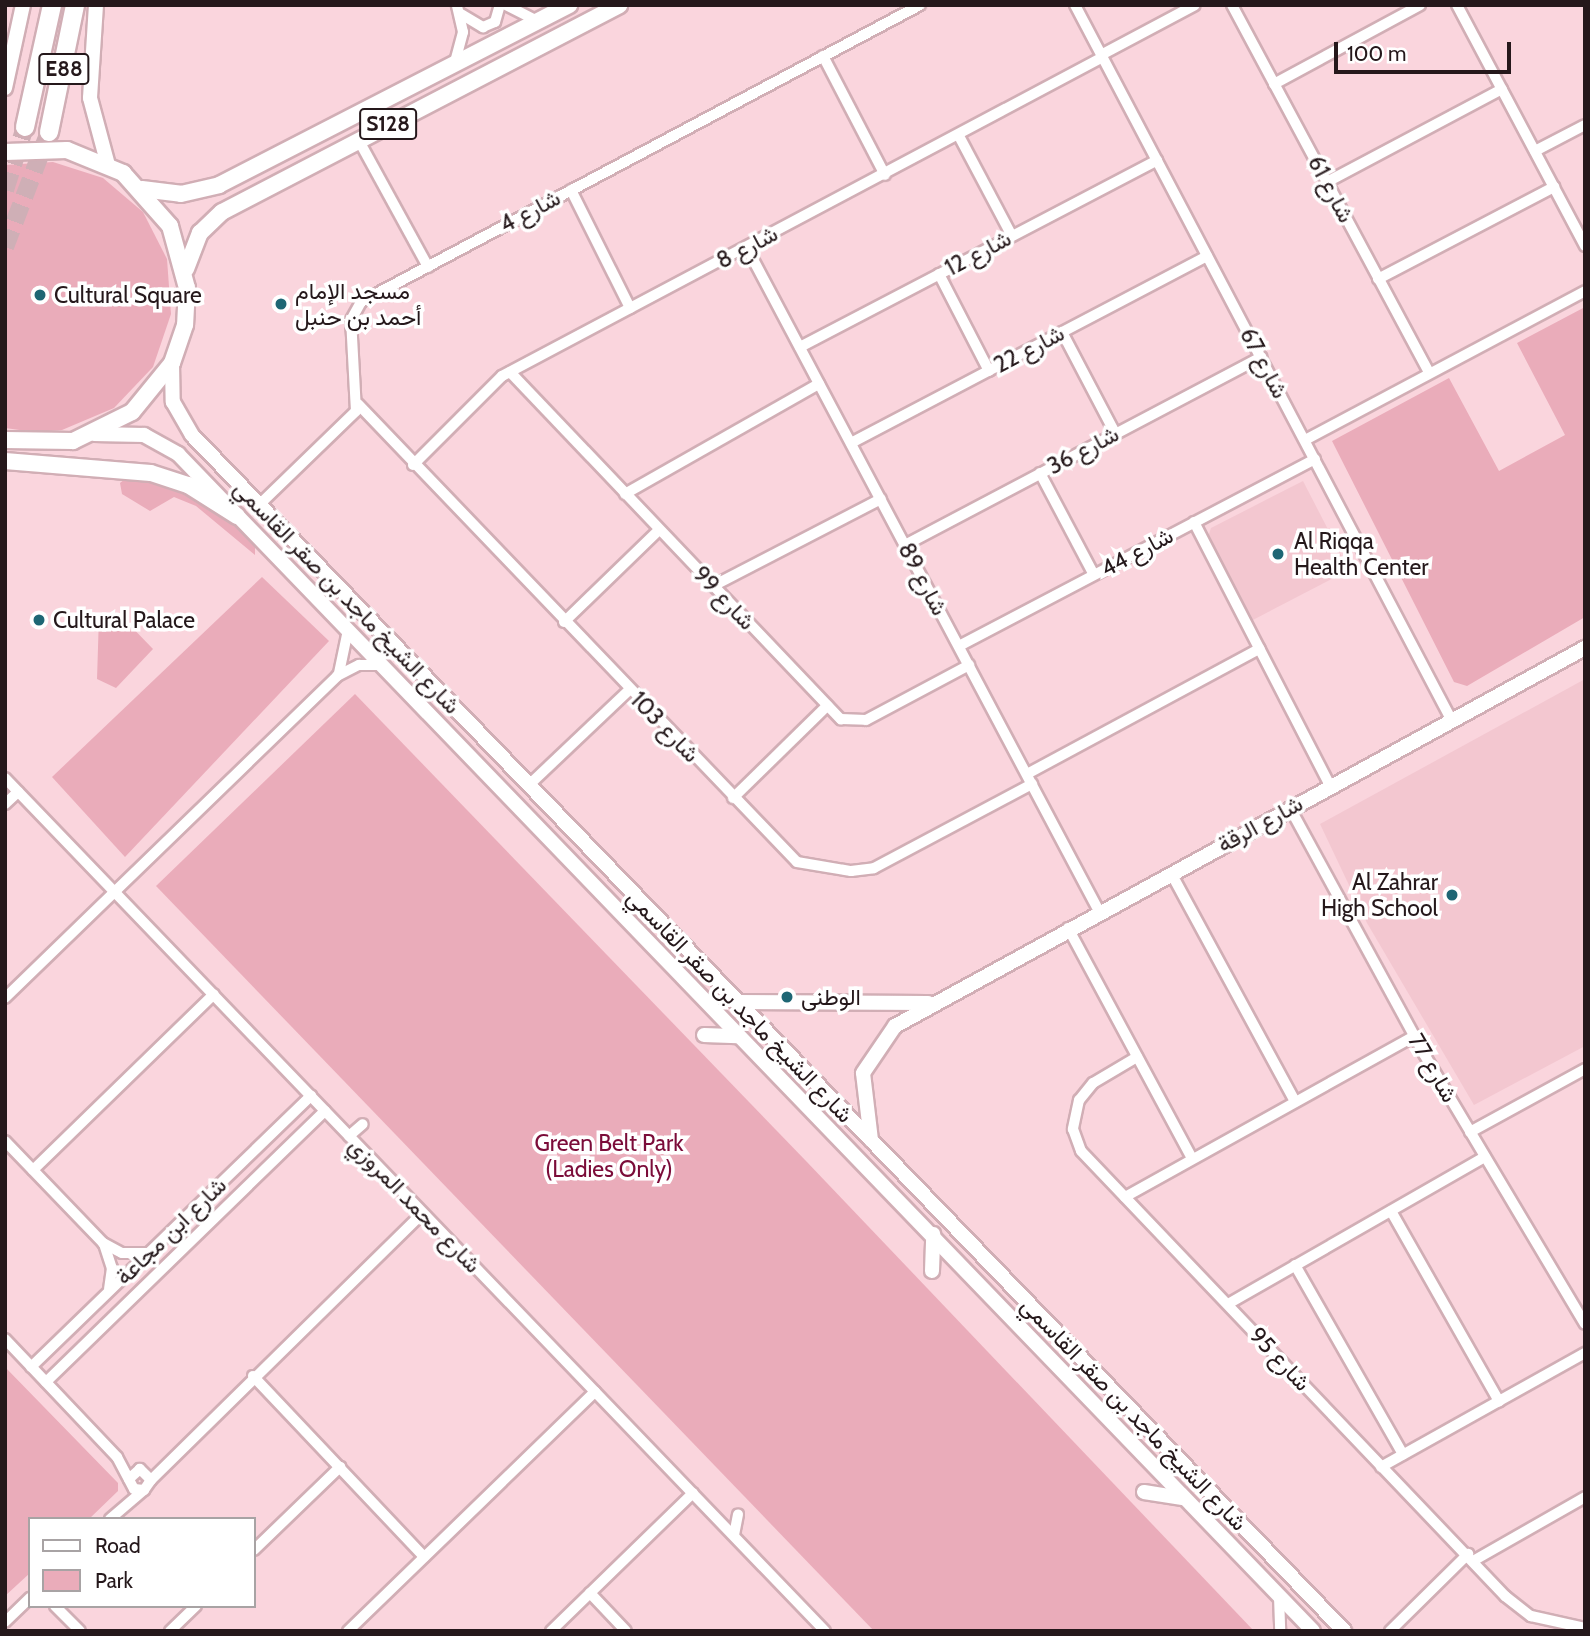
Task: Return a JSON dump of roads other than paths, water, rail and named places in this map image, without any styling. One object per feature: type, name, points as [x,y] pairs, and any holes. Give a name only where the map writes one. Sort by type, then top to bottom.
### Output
[{"type":"highway","name":"E88","points":[[25,127],[52,5]]},
{"type":"highway","name":"E88","points":[[49,132],[75,5]]},
{"type":"main road","points":[[5,88],[23,5]]},
{"type":"main road","points":[[96,5],[90,98],[108,164]]},
{"type":"main road","points":[[571,5],[559,22],[576,27]]},
{"type":"main road","name":"S128","points":[[142,189],[181,194],[219,185],[571,5]]},
{"type":"main road","name":"S128","points":[[186,271],[195,242],[214,218],[358,139],[619,5]]},
{"type":"main road","points":[[5,68],[16,46]]},
{"type":"main road","points":[[5,152],[67,150],[108,164],[142,189],[170,226],[186,271],[185,325],[172,363],[132,412],[94,434],[52,444],[5,440]]},
{"type":"main road","name":"شارع الشيخ ماجد بن صقر القاسمي","points":[[172,363],[171,389],[184,425],[873,1145],[1344,1631]]},
{"type":"main road","name":"شارع الشيخ ماجد بن صقر القاسمي","points":[[94,434],[132,432],[156,439],[237,516],[738,1036],[933,1234],[1183,1499],[1313,1631]]},
{"type":"main road","points":[[5,461],[151,472],[188,485],[237,516]]},
{"type":"main road","name":"شارع الرقة","points":[[873,1145],[861,1095],[866,1064],[888,1032],[936,1001],[1068,928],[1585,648]]},
{"type":"main road","points":[[469,758],[481,749],[528,786]]},
{"type":"main road","name":"شارع الرقة","points":[[736,1002],[889,1007],[936,1001]]},
{"type":"main road","points":[[704,1035],[738,1036]]},
{"type":"main road","points":[[932,1271],[933,1234]]},
{"type":"main road","points":[[974,1280],[1006,1299],[1013,1290]]},
{"type":"main road","points":[[1144,1492],[1183,1499]]},
{"type":"street","points":[[459,9],[483,27],[495,22],[503,5],[539,21]]},
{"type":"street","name":"شارع 4","points":[[358,404],[354,310],[428,267],[920,5]]},
{"type":"street","name":"شارع 67","points":[[1075,5],[1452,721]]},
{"type":"street","name":"شارع 8","points":[[413,465],[510,372],[959,136],[1195,5]]},
{"type":"street","name":"شارع 61","points":[[1232,5],[1429,373]]},
{"type":"street","points":[[1274,84],[1420,5]]},
{"type":"street","points":[[1457,5],[1585,246]]},
{"type":"street","points":[[452,66],[463,41],[459,9]]},
{"type":"street","points":[[823,56],[885,175]]},
{"type":"street","points":[[1327,182],[1502,89]]},
{"type":"street","points":[[1535,151],[1585,125]]},
{"type":"street","points":[[959,136],[1012,236]]},
{"type":"street","points":[[358,139],[428,267]]},
{"type":"street","name":"شارع 12","points":[[800,347],[1157,160]]},
{"type":"street","points":[[1378,279],[1554,187]]},
{"type":"street","points":[[571,190],[630,308]]},
{"type":"street","name":"شارع 89","points":[[747,247],[1099,911]]},
{"type":"street","name":"شارع 22","points":[[851,443],[1208,256]]},
{"type":"street","points":[[939,274],[989,371]]},
{"type":"street","points":[[1305,440],[1585,292]]},
{"type":"street","points":[[1062,332],[1115,433]]},
{"type":"street","name":"شارع 36","points":[[905,545],[1261,357]]},
{"type":"street","name":"شارع 99","points":[[510,372],[841,719],[860,722],[969,665]]},
{"type":"street","points":[[625,494],[819,384]]},
{"type":"street","points":[[259,505],[358,404]]},
{"type":"street","name":"شارع 103","points":[[358,404],[413,465],[797,862],[859,871],[1032,784]]},
{"type":"street","name":"شارع 44","points":[[959,646],[1315,458]]},
{"type":"street","points":[[1040,473],[1094,575]]},
{"type":"street","points":[[713,586],[881,499]]},
{"type":"street","points":[[1194,522],[1330,786]]},
{"type":"street","points":[[564,622],[659,530]]},
{"type":"street","points":[[337,676],[347,654],[348,630]]},
{"type":"street","points":[[1027,774],[1259,649]]},
{"type":"street","points":[[5,998],[337,676],[359,665],[383,666]]},
{"type":"street","points":[[528,786],[629,690]]},
{"type":"street","points":[[733,798],[827,706]]},
{"type":"street","name":"شارع محمد المروزي","points":[[5,778],[825,1631]]},
{"type":"street","points":[[5,804],[18,792]]},
{"type":"street","name":"شارع 77","points":[[1290,808],[1414,1036],[1585,1324]]},
{"type":"street","points":[[1171,873],[1295,1101]]},
{"type":"street","points":[[1068,928],[1192,1158]]},
{"type":"street","points":[[33,1170],[214,995]]},
{"type":"street","points":[[1125,1197],[1414,1036]]},
{"type":"street","name":"شارع 95","points":[[1137,1057],[1087,1088],[1072,1121],[1081,1151],[1381,1467],[1526,1613],[1585,1628]]},
{"type":"street","points":[[1470,1132],[1585,1069]]},
{"type":"street","name":"شارع ابن مجاعة","points":[[31,1367],[311,1096]]},
{"type":"street","name":"شارع ابن مجاعة","points":[[46,1382],[325,1111]]},
{"type":"street","points":[[349,1136],[363,1124]]},
{"type":"street","points":[[5,1141],[103,1243],[122,1253],[147,1253]]},
{"type":"street","points":[[1228,1304],[1485,1157]]},
{"type":"street","points":[[1391,1211],[1499,1401]]},
{"type":"street","points":[[112,1517],[144,1490],[171,1454],[422,1214]]},
{"type":"street","points":[[103,1243],[113,1268],[109,1290]]},
{"type":"street","points":[[1295,1265],[1403,1454]]},
{"type":"street","points":[[5,1339],[117,1457],[129,1481],[144,1490]]},
{"type":"street","points":[[1381,1467],[1585,1353]]},
{"type":"street","points":[[253,1376],[424,1557]]},
{"type":"street","points":[[348,1631],[595,1392]]},
{"type":"street","points":[[121,1508],[129,1481],[142,1469],[171,1454]]},
{"type":"street","points":[[117,1457],[142,1469],[151,1480]]},
{"type":"street","points":[[256,1548],[340,1467]]},
{"type":"street","points":[[551,1631],[693,1493]]},
{"type":"street","points":[[1390,1631],[1470,1558],[1585,1497]]},
{"type":"street","points":[[734,1535],[737,1514]]},
{"type":"street","points":[[590,1593],[626,1631]]},
{"type":"street","points":[[1279,1596],[1280,1631]]},
{"type":"street","points":[[5,1622],[28,1600]]},
{"type":"street","points":[[57,1608],[80,1631]]},
{"type":"street","points":[[170,1631],[194,1608]]},
{"type":"tunnel","points":[[5,190],[25,127]]},
{"type":"tunnel","points":[[5,247],[49,132]]},
{"type":"place","name":"Cultural Square","points":[[40,295]]},
{"type":"place","name":"مسجد الإمام أحمد بن حنبل","points":[[281,304]]},
{"type":"place","name":"Al Riqqa Health Center","points":[[1278,554]]},
{"type":"place","name":"Cultural Palace","points":[[39,620]]},
{"type":"place","name":"Al Zahrar High School","points":[[1452,895]]},
{"type":"place","name":"الوطنی","points":[[787,997]]},
{"type":"park label","name":"Green Belt Park (Ladies Only)","points":[[609,1156]]}]
